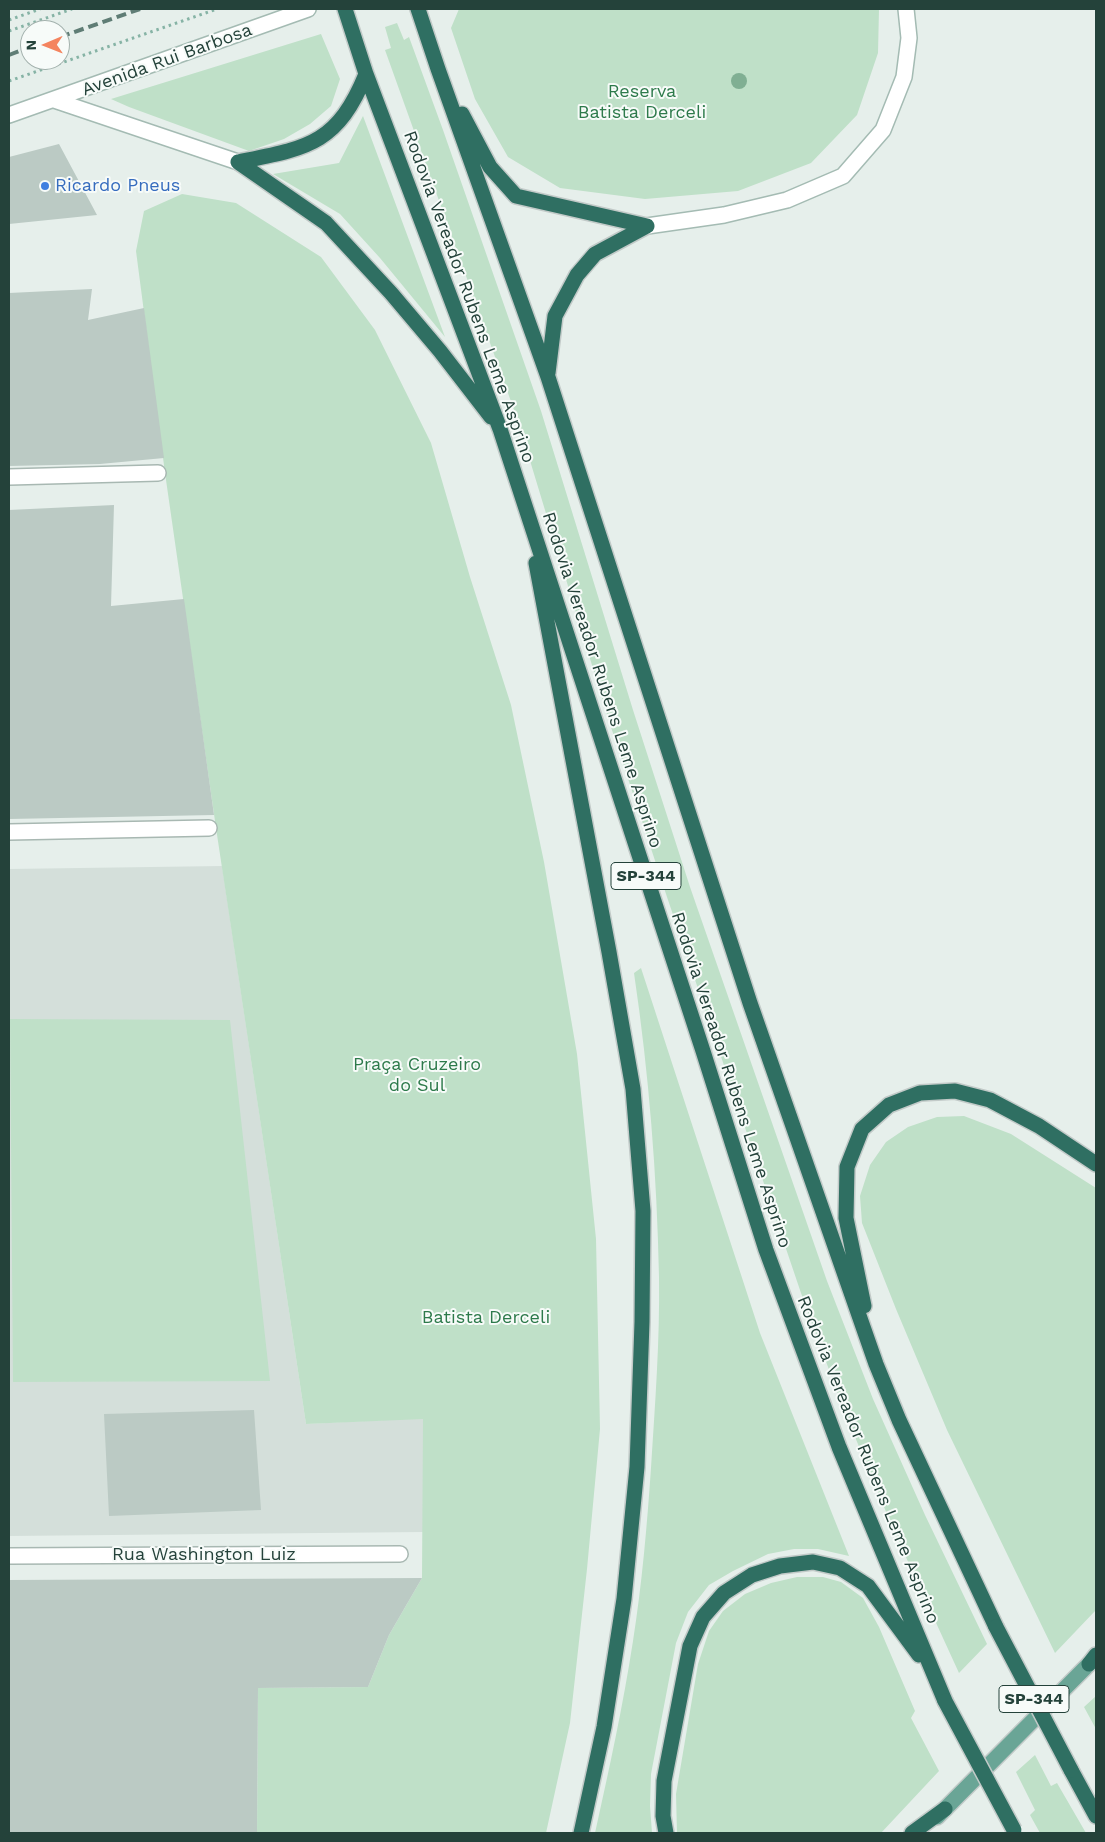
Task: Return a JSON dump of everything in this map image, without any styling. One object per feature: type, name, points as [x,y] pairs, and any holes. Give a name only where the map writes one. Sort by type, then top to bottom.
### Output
[{"type":"highway","name":"Rodovia Vereador Rubens Leme Asprino","points":[[345,9],[366,74],[500,429],[766,1250],[839,1447],[933,1674],[945,1701],[1015,1831]]},
{"type":"highway","name":"SP-344","points":[[418,9],[548,377],[750,1002],[876,1364],[996,1627],[1095,1812]]},
{"type":"highway","points":[[438,69],[490,167],[516,196],[647,226]]},
{"type":"highway","points":[[238,162],[283,154],[314,143],[342,119],[352,104],[366,74]]},
{"type":"highway","points":[[238,162],[326,223],[404,307],[500,429]]},
{"type":"highway","points":[[548,377],[555,316],[577,275],[595,254],[647,226]]},
{"type":"highway","points":[[524,503],[633,1089],[643,1211],[641,1351],[634,1504],[624,1598],[605,1717],[581,1833]]},
{"type":"highway","points":[[876,1364],[846,1218],[847,1166],[862,1130],[889,1104],[920,1093],[955,1091],[990,1100],[1040,1126],[1096,1164]]},
{"type":"highway","points":[[666,1833],[663,1816],[664,1781],[690,1646],[703,1617],[724,1593],[752,1575],[780,1566],[813,1562],[840,1568],[868,1586],[933,1674]]},
{"type":"highway","points":[[912,1833],[945,1810]]},
{"type":"highway","points":[[925,1833],[945,1810]]},
{"type":"main road","name":"Avenida Rui Barbosa","points":[[9,115],[308,9]]},
{"type":"main road","points":[[647,226],[724,215],[787,200],[843,176],[883,130],[904,77],[909,38],[906,9]]},
{"type":"main road","name":"Avenida Rui Barbosa","points":[[54,100],[238,162]]},
{"type":"main road","points":[[9,477],[158,473]]},
{"type":"main road","points":[[9,832],[209,828]]},
{"type":"main road","name":"Rua Washington Luiz","points":[[9,1556],[400,1554]]},
{"type":"main road","points":[[921,1833],[1094,1659]]},
{"type":"path","points":[[9,20],[40,9]]},
{"type":"path","points":[[9,31],[72,9]]},
{"type":"path","points":[[9,81],[217,9]]},
{"type":"shaded area","points":[[222,866],[306,1424],[423,1418],[423,1532],[9,1536],[9,869]]},
{"type":"green space","name":"Reserva Batista Derceli","points":[[459,9],[879,9],[878,53],[857,115],[811,163],[738,191],[645,199],[560,188],[508,157],[475,99],[451,28]]},
{"type":"green space","points":[[397,23],[404,40],[409,37],[541,411],[633,710],[690,887],[827,1281],[873,1399],[925,1515],[987,1644],[959,1673],[894,1531],[843,1408],[801,1293],[608,718],[518,421],[385,50],[391,48],[385,27]]},
{"type":"green space","points":[[321,34],[340,79],[331,106],[310,124],[284,139],[249,151],[111,99]]},
{"type":"green space","points":[[363,116],[445,337],[380,258],[340,214],[273,174],[339,163]]},
{"type":"green space","name":"Praça Cruzeiro do Sul","points":[[182,194],[236,203],[321,257],[375,330],[431,443],[470,577],[511,705],[544,862],[577,1054],[596,1239],[600,1429],[570,1723],[546,1833],[257,1833],[258,1688],[368,1687],[389,1635],[422,1578],[423,1419],[306,1424],[216,828],[165,473],[136,251],[144,211]]},
{"type":"green space","points":[[641,968],[760,1333],[849,1556],[818,1549],[794,1549],[768,1554],[709,1585],[688,1612],[676,1643],[651,1774],[650,1806],[652,1833],[595,1833],[611,1762],[629,1665],[642,1577],[657,1372],[659,1301],[656,1201],[648,1087],[634,973]]},
{"type":"green space","points":[[10,1019],[230,1020],[270,1381],[13,1382]]},
{"type":"green space","points":[[964,1116],[1011,1134],[1096,1188],[1096,1610],[1055,1653],[947,1430],[862,1223],[860,1196],[870,1165],[886,1142],[908,1127],[937,1117]]},
{"type":"green space","points":[[797,1577],[823,1577],[841,1582],[863,1598],[879,1627],[915,1711],[911,1718],[939,1771],[881,1833],[677,1833],[676,1794],[698,1664],[709,1631],[723,1611],[745,1594],[771,1583]]},
{"type":"green space","points":[[1096,1696],[1096,1729],[1084,1707]]},
{"type":"green space","points":[[1035,1755],[1051,1786],[1057,1783],[1086,1833],[1040,1833],[1030,1815],[1035,1810],[1016,1772]]},
{"type":"building","name":"Ricardo Pneus","points":[[59,144],[97,215],[9,224],[9,157]]},
{"type":"building","points":[[92,289],[88,320],[144,308],[164,458],[100,464],[9,466],[9,293]]},
{"type":"building","points":[[114,505],[111,606],[184,599],[214,815],[9,819],[9,510]]},
{"type":"building","points":[[254,1410],[261,1510],[109,1516],[104,1414]]},
{"type":"building","points":[[422,1578],[389,1635],[368,1687],[258,1688],[257,1833],[9,1833],[9,1580]]},
{"type":"railway","points":[[70,34],[140,9]]},
{"type":"railway","points":[[9,55],[20,51]]},
{"type":"place","name":"Ricardo Pneus","points":[[45,186]]},
{"type":"park label","name":"Batista Derceli","points":[[486,1318]]}]
